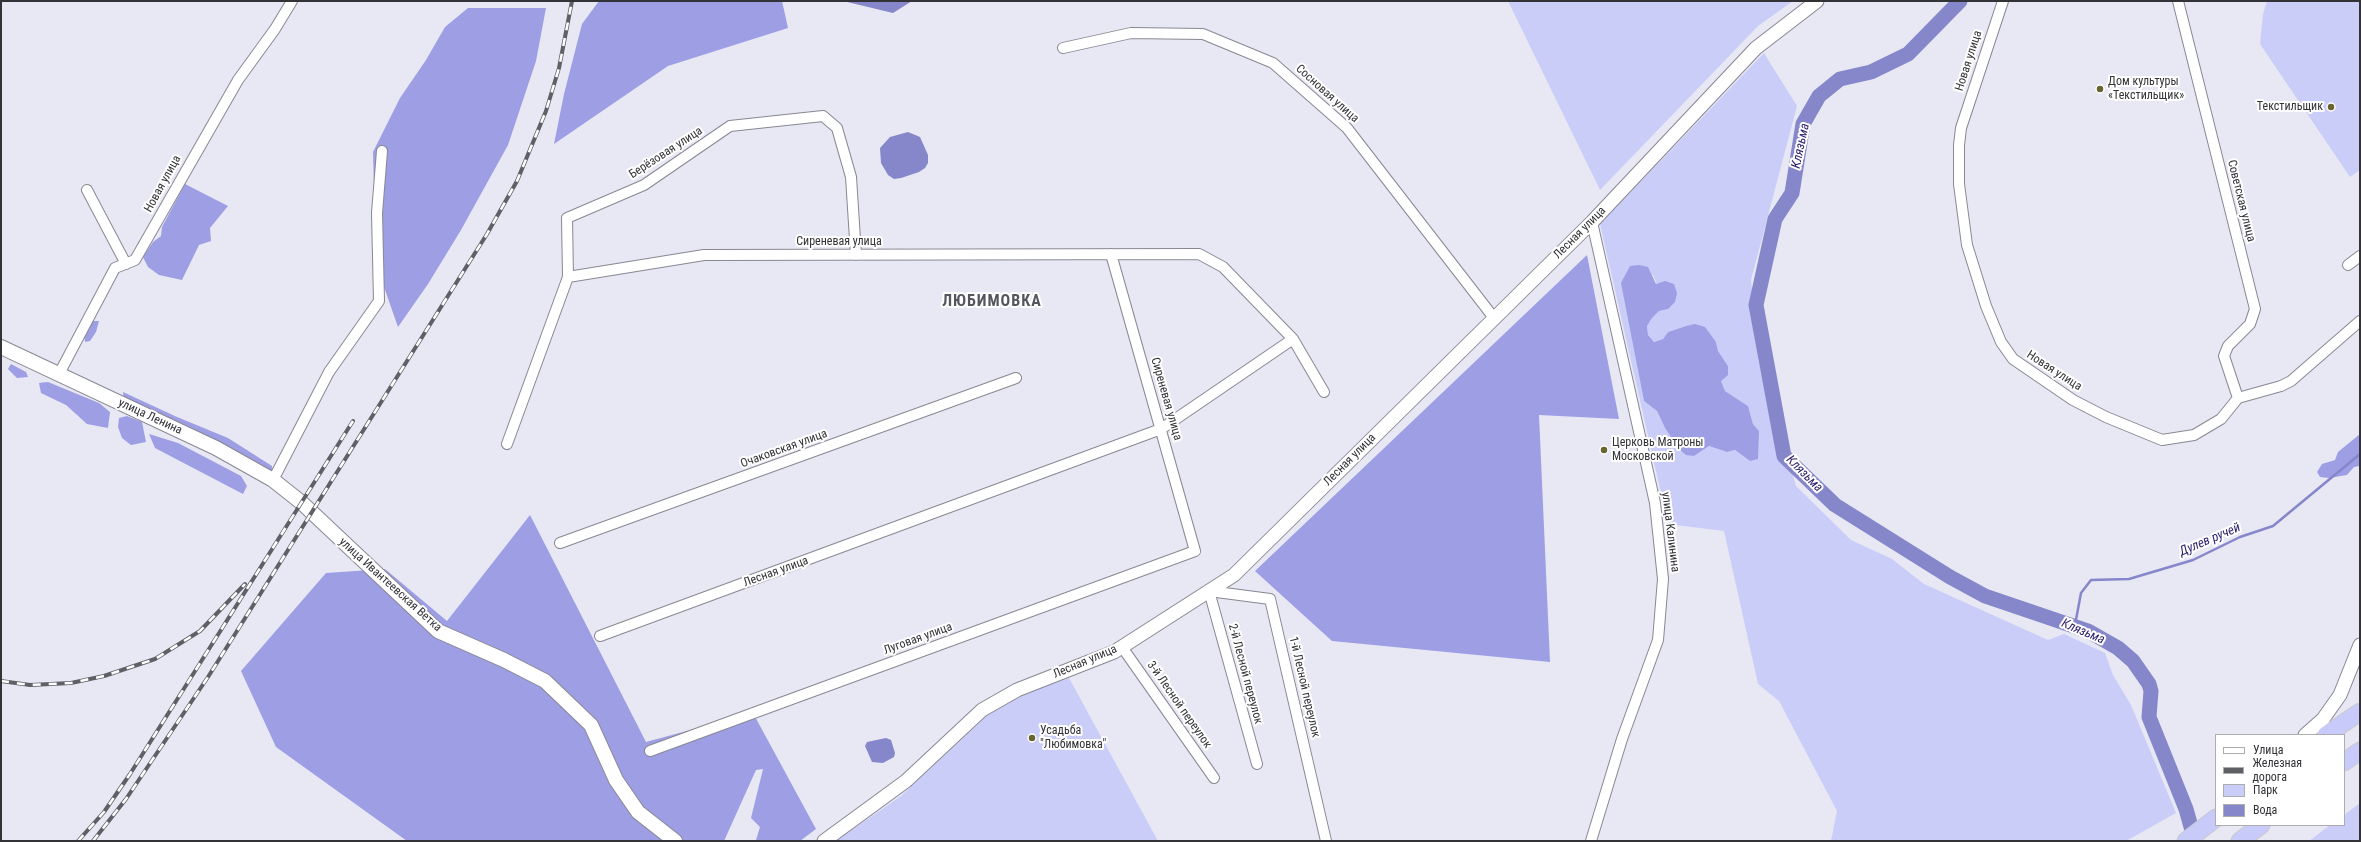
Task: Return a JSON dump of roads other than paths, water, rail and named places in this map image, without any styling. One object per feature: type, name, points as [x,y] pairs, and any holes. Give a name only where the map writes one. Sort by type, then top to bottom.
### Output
[{"type":"highway","points":[[2327,734],[2360,712]]},
{"type":"highway","points":[[2345,761],[2360,752]]},
{"type":"highway","points":[[2186,841],[2215,819]]},
{"type":"highway","points":[[2240,841],[2260,826]]},
{"type":"main road","name":"улица Ленина","points":[[1,347],[216,448],[273,480],[294,496]]},
{"type":"main road","name":"улица Ивантеевская Ветка","points":[[294,496],[438,631],[504,660],[545,682],[591,725],[616,780],[638,812],[675,841]]},
{"type":"street","name":"Новая улица","points":[[59,374],[115,268],[135,260],[238,80],[275,29],[292,1]]},
{"type":"street","name":"Лесная улица","points":[[824,841],[906,782],[982,710],[1017,690],[1114,652],[1234,575],[1592,222],[1756,48],[1817,1]]},
{"type":"street","name":"Новая улица","points":[[2003,1],[1964,121],[1959,145],[1959,184],[1967,245],[1986,306],[2001,342],[2012,359],[2073,400],[2106,417],[2162,440],[2194,435],[2221,419],[2238,398]]},
{"type":"street","name":"Советская улица","points":[[2178,1],[2254,309],[2250,324],[2228,346],[2224,356],[2238,398]]},
{"type":"street","name":"Сосновая улица","points":[[1063,48],[1131,33],[1203,34],[1273,63],[1347,128],[1494,318]]},
{"type":"street","name":"Берёзовая улица","points":[[507,444],[568,277],[567,218],[644,185],[730,126],[823,116],[837,128],[851,177],[856,255]]},
{"type":"street","points":[[273,480],[328,372],[379,301],[377,213],[382,151]]},
{"type":"street","points":[[87,190],[126,264]]},
{"type":"street","name":"улица Калинина","points":[[1591,841],[1622,739],[1658,640],[1663,579],[1655,503],[1592,222]]},
{"type":"street","name":"Сиреневая улица","points":[[1111,254],[1195,551]]},
{"type":"street","name":"Сиреневая улица","points":[[568,277],[704,255],[1199,254],[1223,267],[1293,338],[1324,392]]},
{"type":"street","points":[[2348,265],[2360,256]]},
{"type":"street","points":[[2238,398],[2281,386],[2291,381],[2360,321]]},
{"type":"street","name":"Лесная улица","points":[[600,636],[1161,430],[1293,338]]},
{"type":"street","name":"Очаковская улица","points":[[560,543],[1016,378]]},
{"type":"street","name":"Луговая улица","points":[[650,751],[1195,551]]},
{"type":"street","name":"2-й Лесной переулок","points":[[1209,591],[1257,764]]},
{"type":"street","name":"1-й Лесной переулок","points":[[1209,591],[1270,599],[1326,841]]},
{"type":"street","points":[[2306,734],[2323,719],[2340,695],[2360,646]]},
{"type":"street","name":"3-й Лесной переулок","points":[[1122,647],[1214,778]]},
{"type":"water","points":[[843,1],[912,1],[893,13]]},
{"type":"water","points":[[908,132],[920,137],[928,155],[928,163],[925,168],[919,172],[894,179],[888,175],[881,163],[880,148],[890,137]]},
{"type":"water","points":[[886,738],[891,740],[895,753],[894,757],[883,763],[872,762],[865,746],[867,742]]},
{"type":"waterway","name":"Клязьма","points":[[1960,1],[1908,54],[1871,72],[1840,79],[1819,96],[1803,124],[1792,193],[1775,219],[1756,305],[1784,456],[1835,505],[1950,577],[1985,596],[2088,631],[2118,648],[2133,661],[2149,684],[2151,691],[2149,717],[2186,809],[2195,841]]},
{"type":"waterway","name":"Дулев ручей","points":[[2075,625],[2081,593],[2091,580],[2129,579],[2193,560],[2240,537],[2273,526],[2360,454]]},
{"type":"railway","points":[[93,841],[126,799],[208,677],[487,234],[517,181],[546,111],[559,68],[572,1]]},
{"type":"railway","points":[[78,841],[104,812],[130,774],[353,421]]},
{"type":"railway","points":[[1,681],[30,685],[71,683],[104,676],[155,659],[200,631],[245,584]]},
{"type":"place","name":"Дом культуры «Текстильщик»","points":[[2100,89]]},
{"type":"place","name":"Текстильщик","points":[[2331,107]]},
{"type":"place","name":"Церковь Матроны Московской","points":[[1604,450]]},
{"type":"place","name":"Усадьба \"Любимовка\"","points":[[1032,738]]},
{"type":"district","name":"ЛЮБИМОВКА","points":[[992,302]]}]
